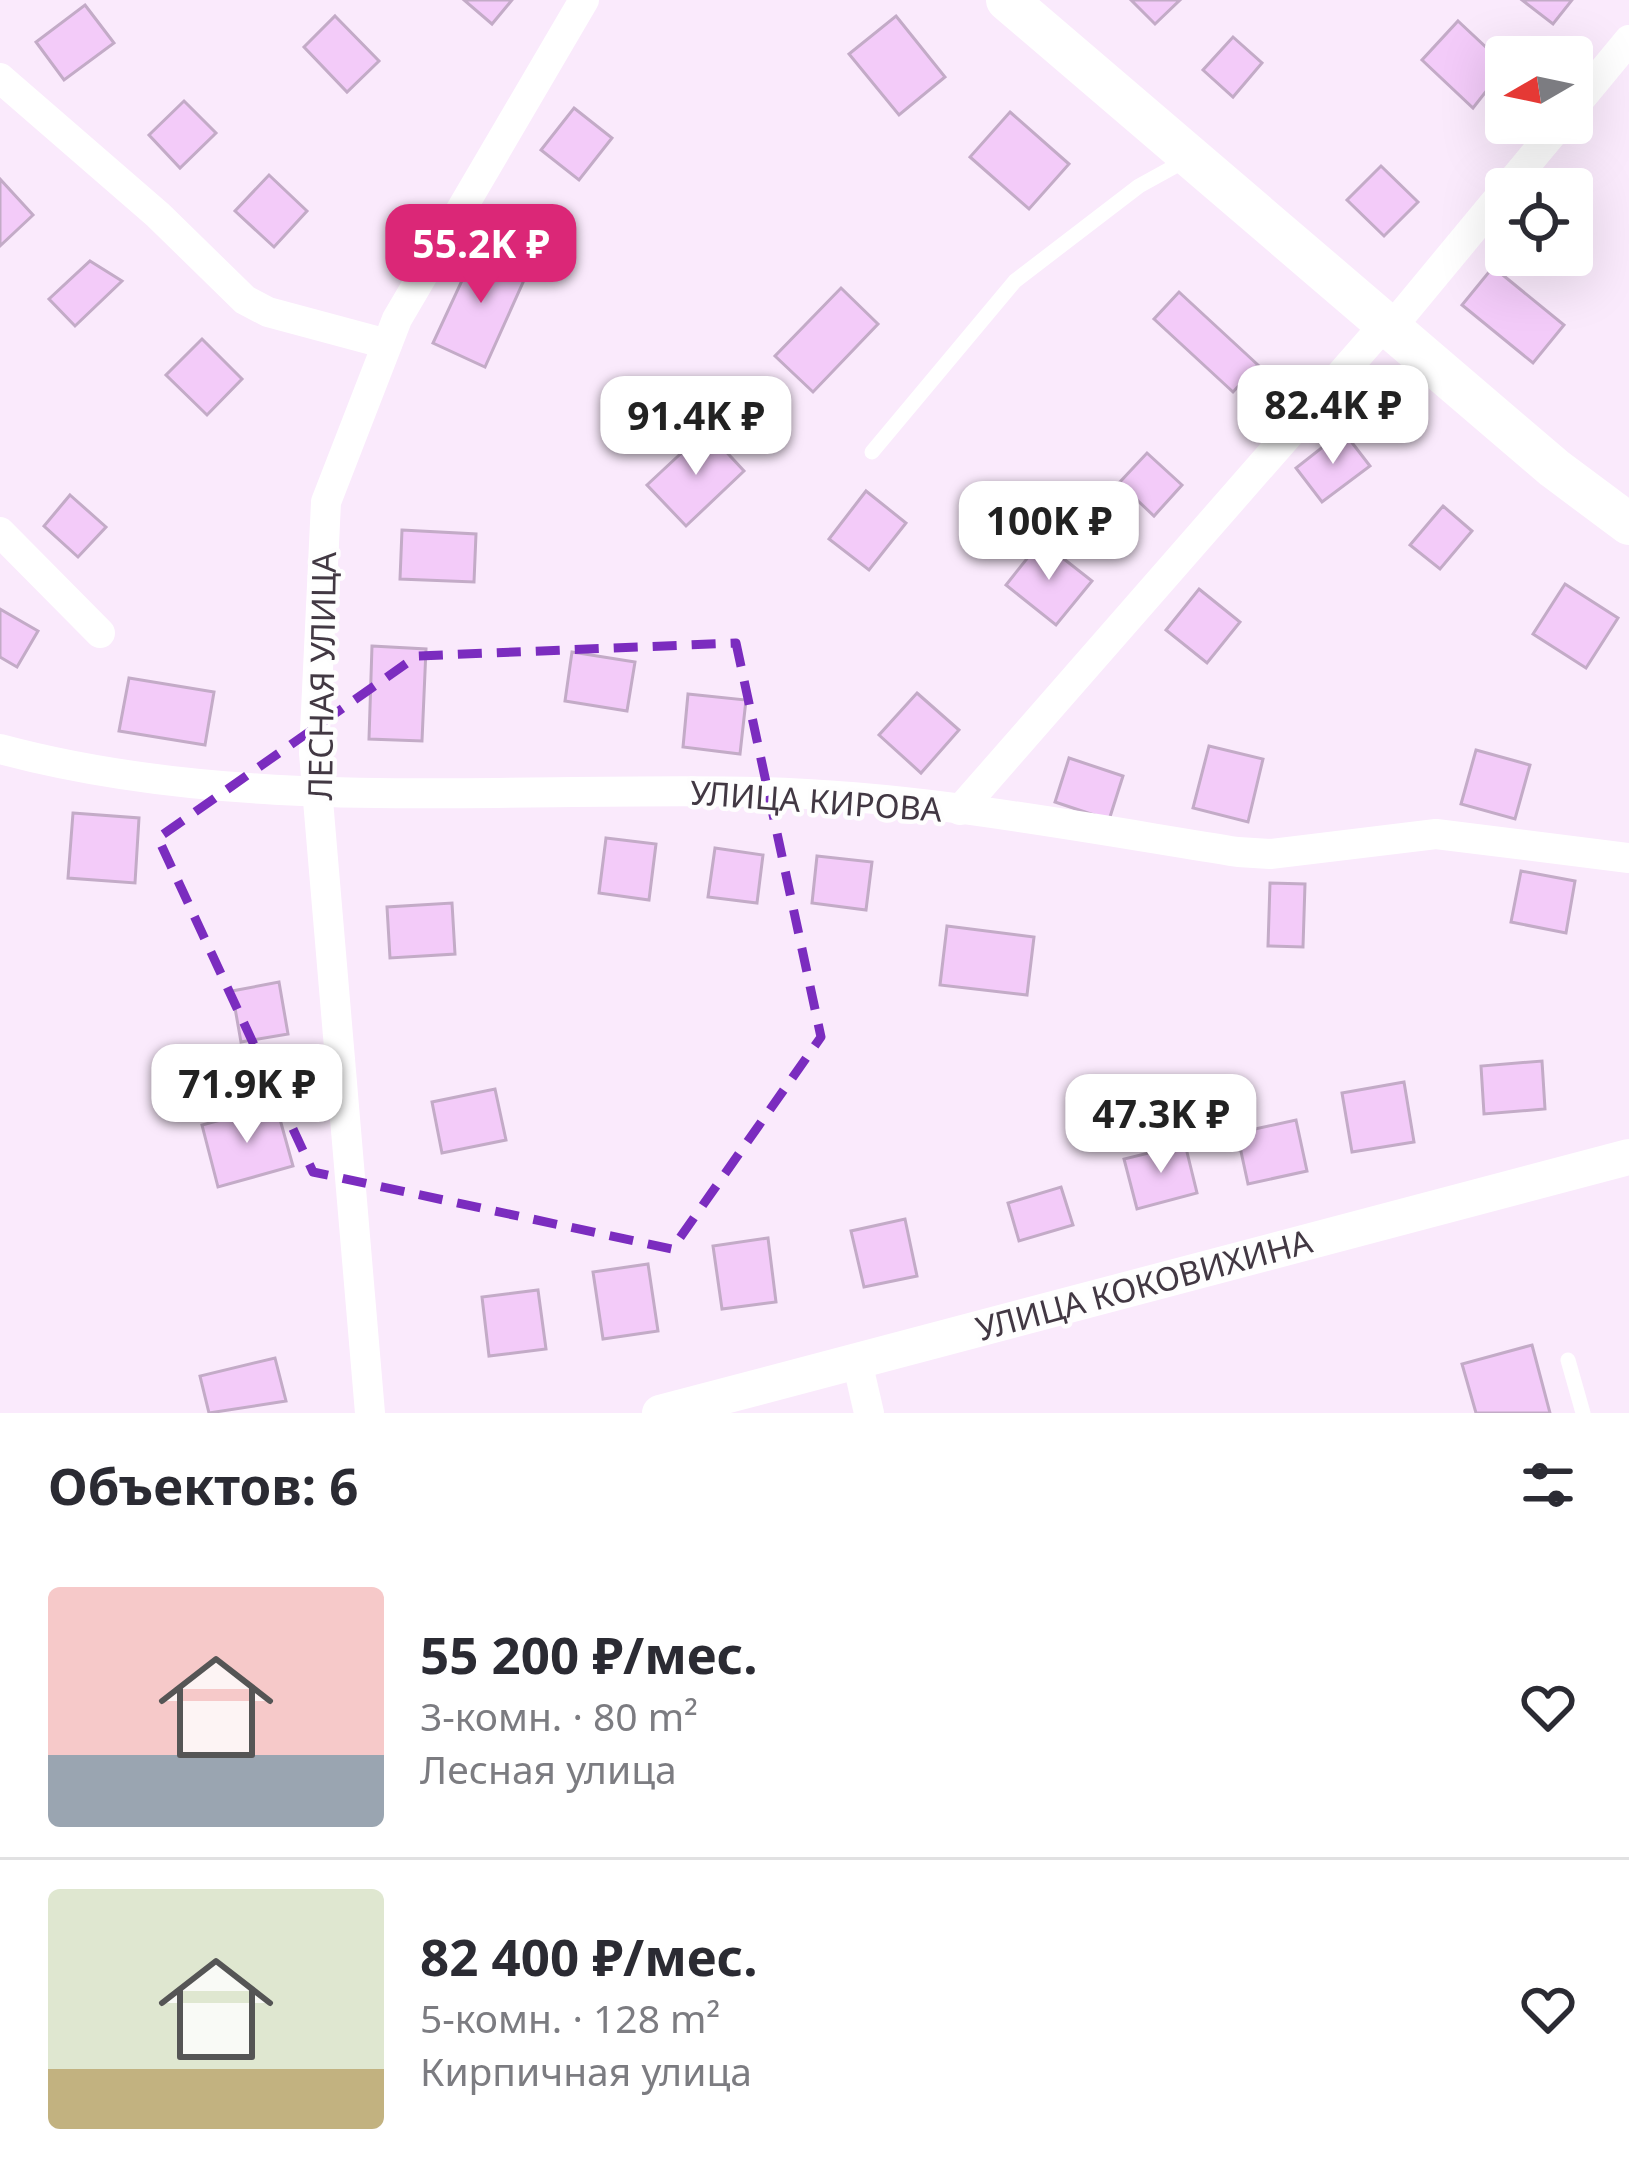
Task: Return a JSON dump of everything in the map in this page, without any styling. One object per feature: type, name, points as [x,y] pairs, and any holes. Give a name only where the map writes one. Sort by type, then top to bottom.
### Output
[{"type":"main road","points":[[1007,0],[1554,468],[1629,524]]},
{"type":"street","name":"ЛЕСНАЯ УЛИЦА","points":[[370,1413],[314,753],[326,502],[387,344],[584,0]]},
{"type":"street","points":[[1593,84],[1629,40]]},
{"type":"street","points":[[0,78],[158,215],[244,300],[268,312],[387,344]]},
{"type":"street","points":[[1524,168],[1544,144]]},
{"type":"street","points":[[960,810],[1485,214]]},
{"type":"street","points":[[0,532],[100,633]]},
{"type":"street","name":"УЛИЦА КИРОВА","points":[[0,749],[102,774],[317,790],[779,793],[960,810],[1254,854],[1436,834],[1629,857]]},
{"type":"street","name":"УЛИЦА КОКОВИХИНА","points":[[659,1413],[1629,1157]]},
{"type":"street","points":[[856,1361],[868,1413]]},
{"type":"lane","points":[[872,452],[1015,281],[1138,185],[1192,158]]},
{"type":"lane","points":[[1568,1360],[1583,1413]]},
{"type":"highlighted area","points":[[736,643],[821,1037],[672,1249],[313,1172],[158,838],[417,656]]},
{"type":"building","points":[[464,0],[512,0],[492,24]]},
{"type":"building","points":[[1131,0],[1180,0],[1155,24]]},
{"type":"building","points":[[1522,0],[1572,0],[1553,24]]},
{"type":"building","points":[[85,5],[114,43],[64,80],[36,42]]},
{"type":"building","points":[[335,16],[379,61],[347,92],[304,47]]},
{"type":"building","points":[[896,16],[945,77],[899,115],[849,54]]},
{"type":"building","points":[[1458,21],[1485,46],[1485,93],[1473,108],[1422,60]]},
{"type":"building","points":[[1233,37],[1262,63],[1233,97],[1203,70]]},
{"type":"building","points":[[184,101],[216,133],[180,168],[149,135]]},
{"type":"building","points":[[574,108],[612,138],[579,180],[541,150]]},
{"type":"building","points":[[1010,112],[1069,164],[1029,209],[970,157]]},
{"type":"building","points":[[1381,166],[1418,202],[1384,236],[1347,200]]},
{"type":"building","points":[[269,175],[307,211],[274,247],[235,211]]},
{"type":"building","points":[[0,179],[33,215],[0,246]]},
{"type":"building","points":[[478,246],[529,269],[485,367],[433,343]]},
{"type":"building","points":[[90,261],[122,281],[75,326],[49,299]]},
{"type":"building","points":[[1486,276],[1504,276],[1564,325],[1533,363],[1462,305]]},
{"type":"building","points":[[841,288],[878,324],[813,392],[775,356]]},
{"type":"building","points":[[1179,292],[1258,365],[1233,392],[1154,319]]},
{"type":"building","points":[[202,339],[242,379],[207,415],[166,375]]},
{"type":"building","points":[[706,430],[744,471],[686,526],[647,485]]},
{"type":"building","points":[[1343,431],[1370,466],[1322,502],[1296,468]]},
{"type":"building","points":[[1147,453],[1182,485],[1154,516],[1119,483]]},
{"type":"building","points":[[866,491],[906,523],[869,570],[829,539]]},
{"type":"building","points":[[70,495],[106,527],[78,557],[44,526]]},
{"type":"building","points":[[1443,506],[1472,531],[1440,569],[1410,545]]},
{"type":"building","points":[[402,530],[476,534],[474,582],[400,579]]},
{"type":"building","points":[[1041,541],[1092,581],[1056,625],[1006,585]]},
{"type":"building","points":[[1565,584],[1618,618],[1586,668],[1533,634]]},
{"type":"building","points":[[1199,589],[1240,622],[1207,663],[1166,630]]},
{"type":"building","points":[[0,609],[38,631],[17,667],[0,657]]},
{"type":"building","points":[[372,646],[426,649],[422,741],[369,739]]},
{"type":"building","points":[[572,652],[635,662],[627,711],[565,701]]},
{"type":"building","points":[[129,678],[214,692],[205,745],[119,731]]},
{"type":"building","points":[[917,693],[959,730],[921,773],[879,735]]},
{"type":"building","points":[[688,694],[746,700],[740,754],[683,747]]},
{"type":"building","points":[[1209,746],[1263,759],[1248,822],[1193,808]]},
{"type":"building","points":[[1476,750],[1530,765],[1515,819],[1461,804]]},
{"type":"building","points":[[1069,758],[1123,776],[1109,820],[1055,802]]},
{"type":"building","points":[[73,813],[139,818],[135,883],[68,878]]},
{"type":"building","points":[[606,838],[656,844],[649,900],[599,893]]},
{"type":"building","points":[[715,848],[763,855],[757,903],[708,897]]},
{"type":"building","points":[[817,856],[872,862],[866,910],[812,903]]},
{"type":"building","points":[[1521,871],[1575,881],[1566,933],[1511,922]]},
{"type":"building","points":[[1270,883],[1305,884],[1303,947],[1268,946]]},
{"type":"building","points":[[452,903],[455,954],[390,958],[387,907]]},
{"type":"building","points":[[947,926],[1034,937],[1027,995],[940,985]]},
{"type":"building","points":[[279,982],[288,1034],[241,1042],[232,991]]},
{"type":"building","points":[[1542,1061],[1545,1109],[1484,1114],[1481,1066]]},
{"type":"building","points":[[1404,1082],[1414,1142],[1352,1152],[1342,1093]]},
{"type":"building","points":[[495,1089],[506,1140],[442,1153],[432,1102]]},
{"type":"building","points":[[276,1105],[293,1166],[218,1187],[202,1125]]},
{"type":"building","points":[[1296,1120],[1307,1171],[1248,1184],[1237,1133]]},
{"type":"building","points":[[1185,1144],[1197,1193],[1137,1209],[1124,1159]]},
{"type":"building","points":[[1061,1187],[1073,1225],[1019,1241],[1008,1203]]},
{"type":"building","points":[[905,1219],[917,1276],[864,1287],[851,1231]]},
{"type":"building","points":[[768,1238],[776,1302],[722,1309],[713,1246]]},
{"type":"building","points":[[648,1264],[658,1331],[603,1339],[593,1272]]},
{"type":"building","points":[[538,1290],[546,1349],[489,1356],[482,1297]]},
{"type":"building","points":[[1532,1345],[1550,1413],[1476,1413],[1462,1364]]},
{"type":"building","points":[[275,1358],[286,1401],[209,1413],[200,1376]]}]
